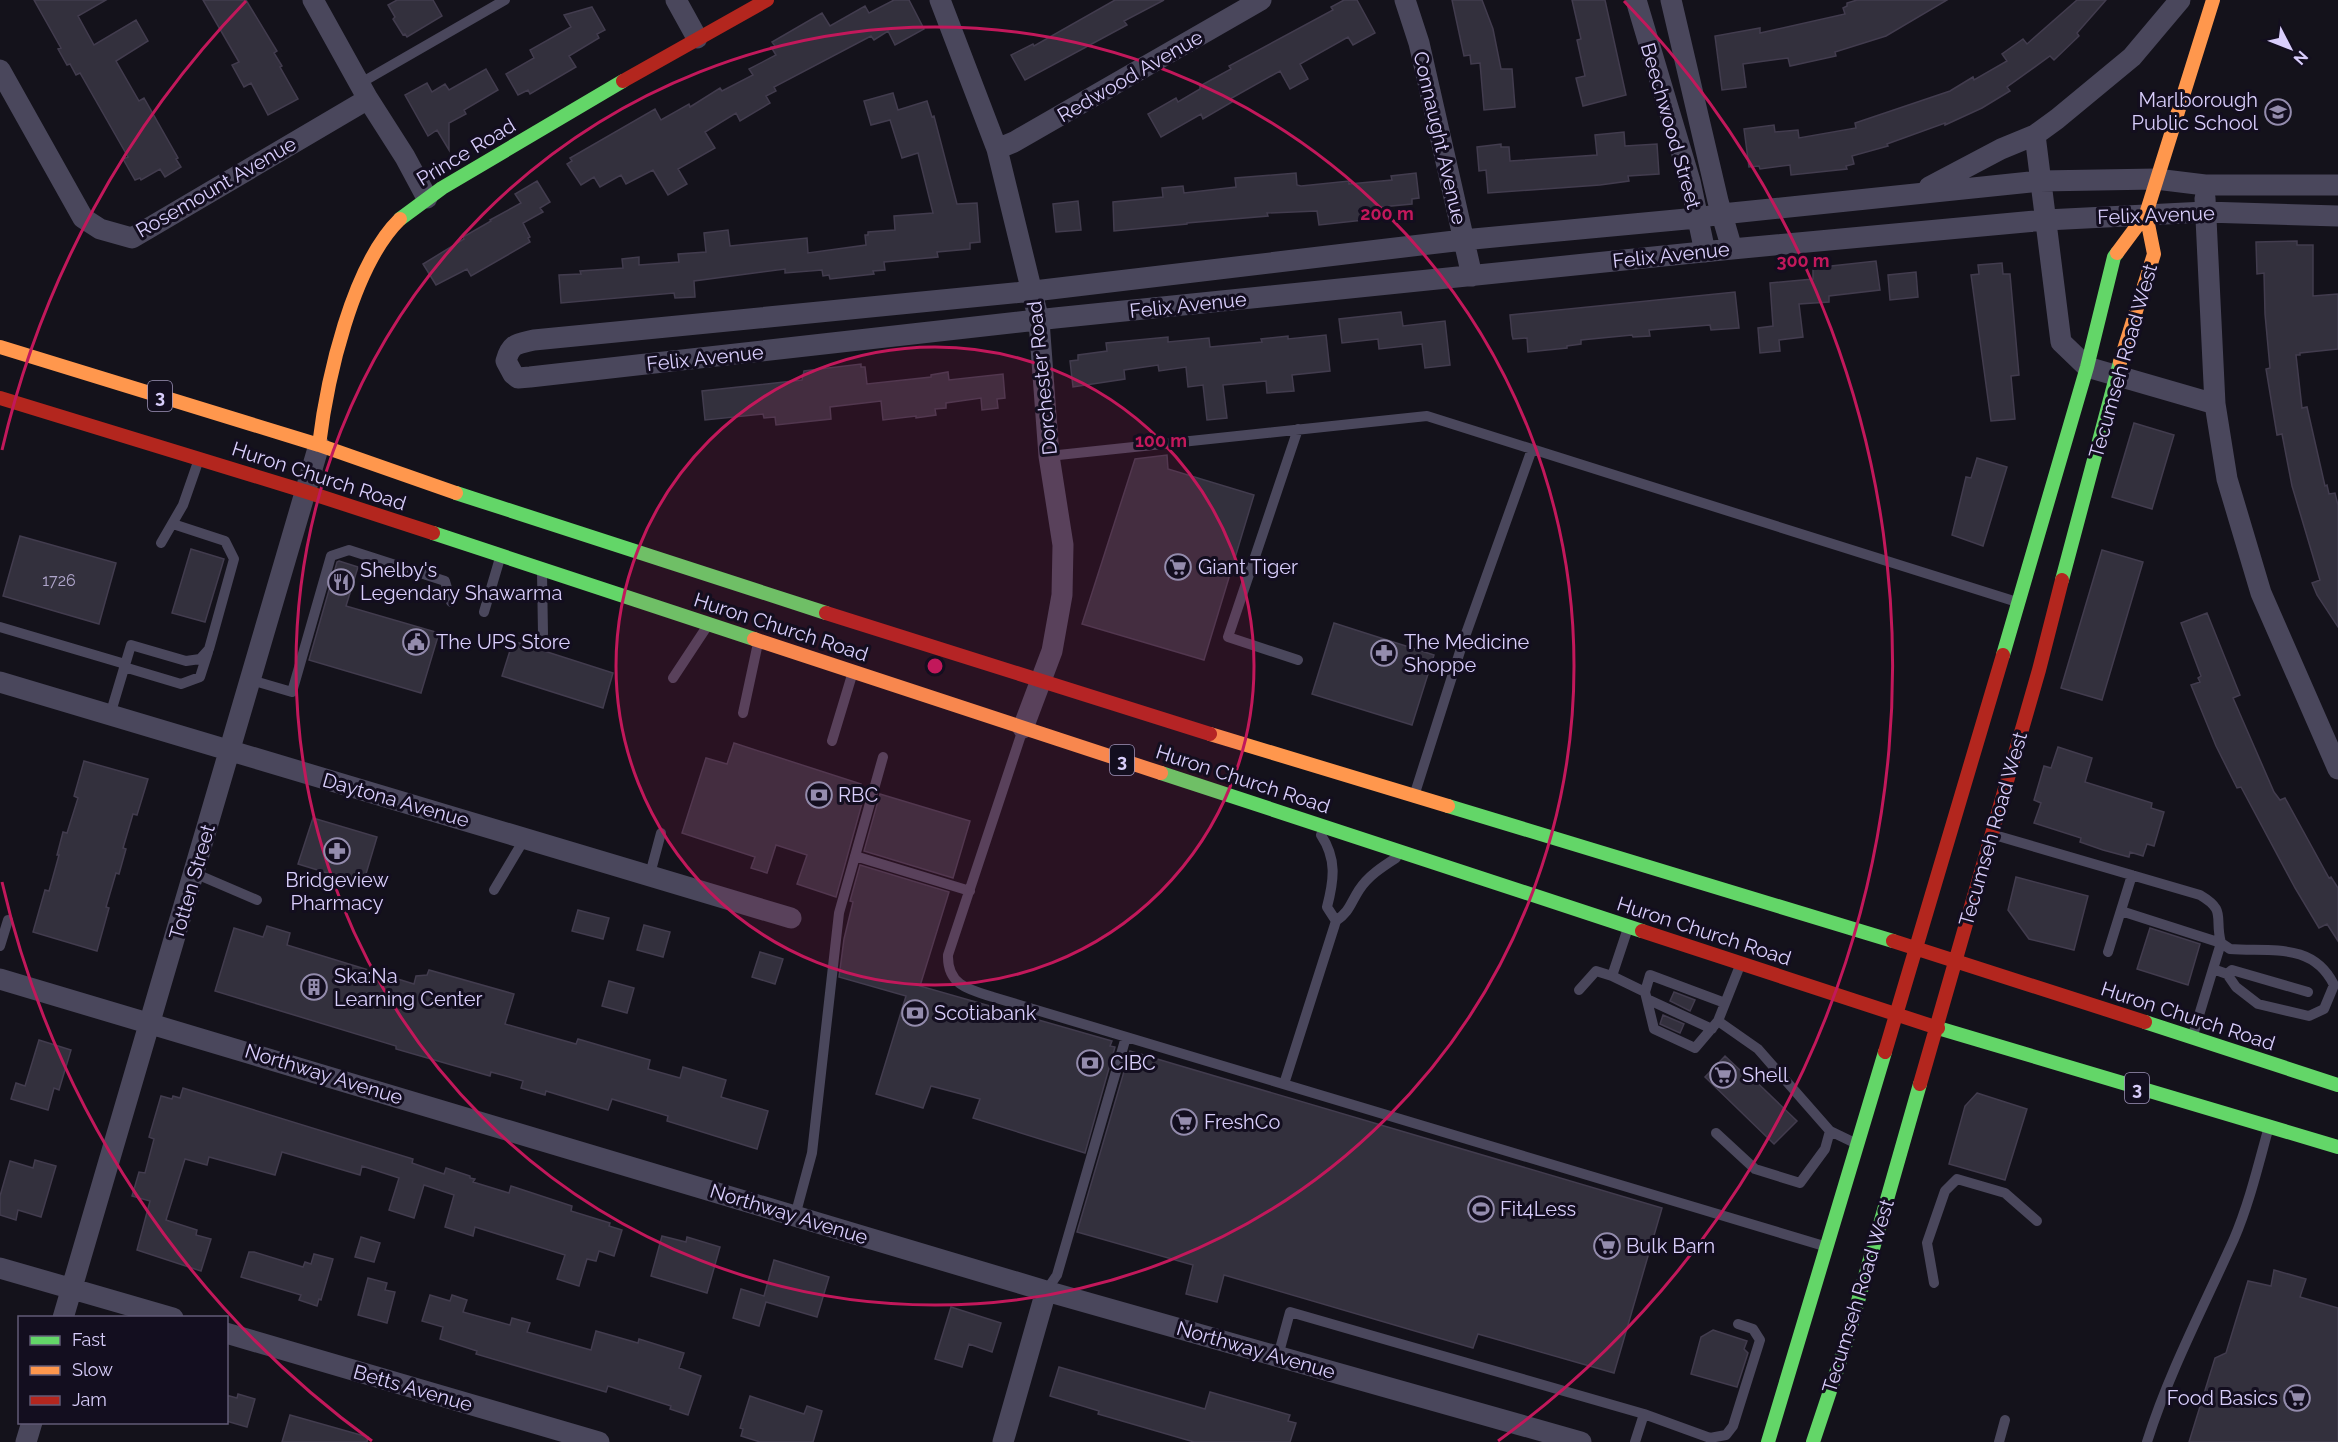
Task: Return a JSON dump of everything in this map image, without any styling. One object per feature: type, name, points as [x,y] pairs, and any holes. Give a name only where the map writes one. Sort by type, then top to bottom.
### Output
[{"type":"main road","name":"Prince Road","points":[[319,445],[329,385],[357,288],[370,258],[390,229],[427,198],[697,38],[766,0]]},
{"type":"main road","name":"Tecumseh Road West","points":[[1768,1442],[1917,948],[2087,367],[2114,257],[2146,214],[2212,0]]},
{"type":"main road","name":"Tecumseh Road West","points":[[1813,1442],[1846,1343],[1937,1028],[1990,834],[2039,670],[2116,375],[2154,254],[2146,214]]},
{"type":"main road","name":"Huron Church Road","points":[[0,347],[319,445],[512,513],[1040,682],[1917,948],[2338,1085]]},
{"type":"main road","name":"Huron Church Road","points":[[0,398],[307,492],[1896,1015],[2338,1147]]},
{"type":"street","points":[[313,0],[427,198]]},
{"type":"street","points":[[676,0],[697,38]]},
{"type":"street","name":"Dorchester Road","points":[[940,0],[997,149],[1034,291],[1039,321],[1049,456],[1063,545],[1062,595],[1052,651],[1023,728]]},
{"type":"street","name":"Redwood Avenue","points":[[997,149],[1014,142],[1261,0]]},
{"type":"street","name":"Connaught Avenue","points":[[1405,0],[1419,43],[1472,276]]},
{"type":"street","points":[[1636,1],[1665,0]]},
{"type":"street","name":"Beechwood Street","points":[[1671,0],[1732,249]]},
{"type":"street","points":[[2035,135],[2132,57],[2180,0]]},
{"type":"street","name":"Beechwood Street","points":[[1636,1],[1690,181],[1706,252]]},
{"type":"street","name":"Rosemount Avenue","points":[[0,70],[83,218],[100,230],[132,238],[364,91]]},
{"type":"street","name":"Felix Avenue","points":[[1919,192],[2001,149],[2035,135]]},
{"type":"street","name":"Tecumseh Road West","points":[[2035,135],[2061,342],[2087,367]]},
{"type":"street","name":"Felix Avenue","points":[[2338,185],[2205,185],[2156,179],[2040,181],[1919,192],[1697,218],[1463,240],[1034,291],[534,340],[517,344],[509,351],[506,361],[518,378],[530,377],[1732,249],[2046,220],[2205,213],[2338,216]]},
{"type":"street","points":[[2205,185],[2215,404],[2227,478],[2261,593],[2338,769]]},
{"type":"street","points":[[2087,367],[2215,404]]},
{"type":"street","name":"Totten Street","points":[[63,1316],[319,445]]},
{"type":"street","name":"Daytona Avenue","points":[[0,682],[650,874],[791,918]]},
{"type":"street","name":"Northway Avenue","points":[[0,979],[1046,1291],[1581,1442]]},
{"type":"street","points":[[0,1268],[169,1316]]},
{"type":"street","points":[[1003,1442],[1046,1291]]},
{"type":"street","name":"Betts Avenue","points":[[228,1334],[599,1442]]},
{"type":"street","points":[[26,1442],[31,1424]]},
{"type":"lane","points":[[364,91],[505,0]]},
{"type":"lane","points":[[1049,456],[1426,416],[2017,602]]},
{"type":"lane","points":[[1298,429],[1228,637],[1298,660]]},
{"type":"lane","points":[[1414,795],[1463,642],[1532,450]]},
{"type":"lane","points":[[161,543],[183,505],[199,459]]},
{"type":"lane","points":[[0,627],[181,684],[200,677],[234,559],[225,541],[173,524]]},
{"type":"lane","points":[[251,680],[292,692],[331,556],[349,550],[445,581],[451,602]]},
{"type":"lane","points":[[484,612],[500,556]]},
{"type":"lane","points":[[542,569],[543,634]]},
{"type":"lane","points":[[673,678],[708,624]]},
{"type":"lane","points":[[743,713],[759,640]]},
{"type":"lane","points":[[110,715],[131,645],[186,662],[200,659],[209,649]]},
{"type":"lane","points":[[832,741],[853,672]]},
{"type":"lane","points":[[1023,728],[948,955],[948,968],[956,982],[977,993],[1826,1247]]},
{"type":"lane","points":[[795,1216],[812,1153],[839,913],[883,757]]},
{"type":"lane","points":[[1314,823],[1328,845],[1334,878],[1327,907],[1336,921]]},
{"type":"lane","points":[[650,874],[661,833]]},
{"type":"lane","points":[[1990,834],[2200,895],[2214,903],[2219,916],[2217,928],[2222,943],[2192,1038]]},
{"type":"lane","points":[[494,891],[525,837]]},
{"type":"lane","points":[[1284,1084],[1336,921],[1347,914],[1360,889],[1378,868],[1405,853]]},
{"type":"lane","points":[[855,856],[970,891]]},
{"type":"lane","points":[[194,873],[257,900]]},
{"type":"lane","points":[[2108,952],[2132,875]]},
{"type":"lane","points":[[2121,911],[2222,943],[2230,949],[2295,951],[2326,969],[2334,985],[2324,1010],[2309,1016],[2258,1004],[2236,987],[2227,974],[2213,969]]},
{"type":"lane","points":[[0,946],[8,920]]},
{"type":"lane","points":[[1612,976],[1628,927]]},
{"type":"lane","points":[[1725,1003],[1650,975],[1646,996],[1654,1029],[1695,1048],[1715,1025],[1725,1003],[1741,964]]},
{"type":"lane","points":[[1579,990],[1596,970],[1612,976],[1646,996],[1715,1025],[1758,1048],[1830,1131],[1857,1144]]},
{"type":"lane","points":[[2227,974],[2232,970],[2308,992]]},
{"type":"lane","points":[[1046,1291],[1057,1275],[1126,1037]]},
{"type":"lane","points":[[2147,1442],[2157,1410],[2247,1205],[2269,1126]]},
{"type":"lane","points":[[1716,1133],[1755,1169],[1800,1183],[1825,1149],[1830,1131]]},
{"type":"lane","points":[[1934,1283],[1927,1243],[1945,1191],[1957,1179],[2005,1193],[2037,1221]]},
{"type":"lane","points":[[1278,1356],[1290,1312],[1644,1414],[1710,1438],[1726,1435],[1733,1426],[1760,1340],[1752,1329],[1738,1324]]},
{"type":"lane","points":[[1635,1442],[1644,1414]]},
{"type":"lane","points":[[1999,1442],[2005,1419]]},
{"type":"building","points":[[34,0],[106,0],[78,16],[94,45],[136,20],[148,41],[116,61],[139,101],[144,98],[181,167],[165,177],[160,169],[141,180],[140,178],[135,180],[123,159],[128,157],[80,73],[76,75],[70,64],[67,65],[58,49],[61,48]]},
{"type":"building","points":[[203,0],[246,0],[277,51],[274,53],[282,66],[280,67],[298,99],[268,115],[251,83],[244,87],[232,65],[239,62]]},
{"type":"building","points":[[397,0],[433,0],[442,16],[407,37],[403,35],[393,19],[395,17],[388,5]]},
{"type":"building","points":[[894,0],[909,0],[924,29],[895,45],[888,31],[874,40],[871,36],[774,87],[776,91],[766,96],[770,103],[740,121],[736,113],[705,132],[715,148],[678,169],[687,184],[668,195],[653,170],[626,184],[621,175],[600,187],[594,177],[581,185],[567,164],[572,161],[570,158],[655,109],[661,120],[689,104],[690,107],[720,88],[722,91],[753,75],[749,69],[776,55],[771,47],[775,46],[772,42],[822,13],[830,26],[865,6],[869,13]]},
{"type":"building","points":[[1115,0],[1164,0],[1124,21],[1127,25],[1025,80],[1011,55],[1033,44],[1034,46]]},
{"type":"building","points":[[1344,0],[1357,0],[1375,33],[1353,45],[1348,37],[1300,64],[1308,79],[1290,89],[1280,71],[1230,99],[1232,102],[1203,119],[1201,114],[1161,137],[1148,114],[1176,98],[1178,102],[1200,89],[1200,86],[1231,69],[1229,66],[1333,10],[1331,7]]},
{"type":"building","points":[[1452,0],[1482,0],[1493,29],[1501,69],[1512,69],[1515,107],[1484,110],[1480,63],[1471,64],[1470,55],[1464,56]]},
{"type":"building","points":[[1572,0],[1605,0],[1626,95],[1583,106],[1576,78],[1585,76],[1577,40],[1581,39]]},
{"type":"building","points":[[1857,0],[1947,0],[1886,36],[1835,52],[1836,56],[1790,66],[1788,58],[1743,64],[1746,87],[1722,90],[1715,36],[1760,28],[1760,33],[1845,14],[1843,8],[1847,6],[1847,3]]},
{"type":"building","points":[[2077,0],[2106,0],[2077,33],[2079,36],[2054,60],[2050,56],[2007,87],[2010,91],[1982,108],[1945,125],[1945,123],[1887,144],[1888,146],[1852,156],[1854,164],[1846,166],[1847,169],[1791,175],[1790,165],[1760,169],[1759,166],[1749,167],[1744,129],[1774,125],[1775,132],[1798,130],[1799,138],[1856,128],[1855,123],[1950,91],[2007,61],[2002,54],[2023,39],[2027,44]]},
{"type":"building","points":[[592,7],[605,30],[597,34],[599,38],[569,56],[576,67],[530,94],[528,90],[518,95],[506,74],[534,58],[530,50],[571,27],[564,15]]},
{"type":"building","points":[[486,69],[498,90],[464,110],[466,114],[449,123],[449,150],[437,130],[428,136],[405,95],[427,83],[432,92],[445,84],[449,90]]},
{"type":"building","points":[[893,93],[898,110],[927,101],[932,117],[934,116],[957,204],[977,203],[980,242],[970,243],[970,249],[937,252],[938,257],[884,262],[885,270],[873,271],[874,274],[830,279],[829,275],[823,276],[822,270],[785,273],[785,269],[694,281],[695,297],[675,298],[674,293],[561,303],[559,275],[623,268],[622,259],[639,257],[639,265],[679,262],[678,254],[706,252],[704,233],[728,230],[730,246],[807,238],[808,253],[866,245],[865,235],[868,235],[868,232],[895,230],[894,216],[933,213],[918,153],[902,158],[890,120],[871,125],[864,101]]},
{"type":"building","points":[[1624,132],[1625,146],[1657,144],[1659,174],[1628,176],[1629,181],[1600,185],[1488,193],[1486,170],[1479,171],[1477,147],[1501,144],[1501,147],[1509,147],[1510,161],[1597,155],[1595,135]]},
{"type":"building","points":[[1296,173],[1297,185],[1301,186],[1349,181],[1349,184],[1392,180],[1391,176],[1416,173],[1419,198],[1412,199],[1412,204],[1381,207],[1382,218],[1319,225],[1317,211],[1267,213],[1268,216],[1114,231],[1113,202],[1163,197],[1162,188],[1183,186],[1184,193],[1236,187],[1235,178]]},
{"type":"building","points":[[537,181],[550,202],[540,208],[543,212],[523,223],[530,242],[471,276],[467,269],[436,285],[423,264],[490,220],[521,203],[515,194]]},
{"type":"building","points":[[1078,201],[1081,230],[1056,232],[1053,204]]},
{"type":"building","points":[[2297,241],[2297,245],[2313,245],[2313,296],[2338,294],[2338,349],[2296,355],[2302,408],[2307,407],[2325,486],[2327,485],[2329,494],[2335,493],[2338,505],[2338,627],[2317,595],[2312,583],[2320,580],[2292,486],[2282,434],[2277,435],[2266,369],[2270,368],[2264,273],[2257,274],[2256,242]]},
{"type":"building","points":[[1876,261],[1880,290],[1829,296],[1829,302],[1799,304],[1803,337],[1779,340],[1780,351],[1760,353],[1758,328],[1773,326],[1770,283],[1813,279],[1813,268]]},
{"type":"building","points":[[2002,263],[2003,274],[2010,274],[2019,375],[2011,376],[2015,419],[1991,421],[1971,275],[1979,274],[1978,265]]},
{"type":"building","points":[[1916,272],[1918,297],[1890,300],[1888,275]]},
{"type":"building","points":[[1735,292],[1739,328],[1711,330],[1710,325],[1649,330],[1650,336],[1633,337],[1632,335],[1581,340],[1581,344],[1567,346],[1567,348],[1528,352],[1527,338],[1513,339],[1512,335],[1510,315]]},
{"type":"building","points":[[1401,312],[1403,326],[1445,321],[1450,365],[1425,368],[1422,344],[1379,349],[1378,339],[1342,343],[1339,319]]},
{"type":"building","points":[[1326,335],[1330,371],[1292,375],[1294,391],[1267,393],[1266,381],[1223,385],[1227,418],[1207,420],[1203,385],[1188,387],[1186,367],[1159,371],[1158,365],[1124,370],[1125,379],[1073,387],[1070,361],[1078,360],[1078,355],[1107,351],[1106,343],[1168,337],[1168,342],[1209,338],[1210,347],[1262,342],[1261,339],[1288,336],[1288,339]]},
{"type":"building","points":[[861,364],[861,367],[865,367],[867,384],[931,377],[931,375],[948,372],[949,380],[1003,374],[1005,398],[997,399],[998,408],[982,410],[981,398],[946,403],[946,408],[935,409],[936,415],[916,418],[916,416],[883,420],[881,401],[830,407],[831,419],[776,425],[775,417],[764,418],[763,414],[705,420],[702,391],[802,380],[804,371]]},
{"type":"building","points":[[2134,423],[2174,435],[2152,509],[2112,497]]},
{"type":"building","points":[[1167,455],[1168,469],[1254,495],[1204,660],[1082,624],[1135,459]]},
{"type":"building","points":[[1977,458],[2007,467],[1983,546],[1952,535],[1966,477],[1971,478]]},
{"type":"building","points":[[20,536],[116,563],[99,624],[3,596]]},
{"type":"building","points":[[191,549],[224,559],[205,622],[172,613]]},
{"type":"building","points":[[2102,550],[2143,562],[2102,700],[2061,688]]},
{"type":"building","points":[[339,561],[358,567],[346,606],[439,633],[421,693],[309,660]]},
{"type":"building","points":[[2207,613],[2240,695],[2233,698],[2274,792],[2280,800],[2285,798],[2329,878],[2331,877],[2338,888],[2338,941],[2327,924],[2319,928],[2241,787],[2237,788],[2216,746],[2191,685],[2200,682],[2198,678],[2201,676],[2181,623]]},
{"type":"building","points":[[1334,623],[1434,655],[1412,725],[1312,694]]},
{"type":"building","points":[[513,641],[613,673],[603,708],[502,676]]},
{"type":"building","points":[[734,743],[861,784],[860,787],[866,789],[836,897],[797,884],[807,855],[776,845],[767,873],[751,868],[755,857],[682,833],[706,758],[727,764]]},
{"type":"building","points":[[2058,747],[2092,758],[2085,782],[2152,803],[2151,808],[2164,812],[2154,846],[2147,844],[2143,856],[2130,852],[2129,857],[2103,850],[2080,842],[2081,838],[2034,823],[2041,803],[2034,800],[2044,766],[2051,768]]},
{"type":"building","points":[[84,761],[148,779],[137,815],[133,814],[123,848],[126,849],[119,874],[116,873],[106,907],[109,908],[97,951],[33,932],[45,890],[49,891],[63,832],[67,833],[78,798],[74,796]]},
{"type":"building","points":[[880,794],[970,821],[953,878],[864,851]]},
{"type":"building","name":"Bridgeview Pharmacy","points":[[313,818],[377,837],[363,884],[298,864]]},
{"type":"building","points":[[860,865],[949,892],[920,986],[1112,1041],[1110,1046],[1115,1047],[1085,1153],[973,1118],[980,1099],[931,1086],[923,1108],[876,1094],[906,996],[839,977],[844,939],[853,902],[850,901]]},
{"type":"building","points":[[2016,877],[2088,896],[2074,950],[2029,939],[2008,910]]},
{"type":"building","points":[[578,910],[609,918],[603,939],[572,931]]},
{"type":"building","points":[[644,925],[670,932],[663,957],[637,950]]},
{"type":"building","points":[[267,926],[290,933],[287,945],[414,984],[416,976],[427,975],[429,970],[514,994],[505,1024],[576,1044],[578,1039],[650,1060],[648,1069],[680,1078],[683,1067],[726,1080],[721,1097],[768,1111],[757,1149],[667,1121],[668,1116],[612,1099],[608,1110],[546,1091],[545,1095],[521,1088],[523,1081],[491,1072],[490,1076],[396,1049],[396,1046],[215,991],[234,928],[263,937]]},
{"type":"building","points":[[2150,928],[2200,944],[2188,985],[2137,969]]},
{"type":"building","points":[[760,952],[783,959],[775,984],[752,977]]},
{"type":"building","points":[[609,981],[634,988],[627,1013],[602,1006]]},
{"type":"building","points":[[1674,992],[1695,1000],[1690,1011],[1670,1001]]},
{"type":"building","points":[[1663,1015],[1684,1024],[1680,1033],[1660,1024]]},
{"type":"building","points":[[39,1040],[71,1050],[59,1090],[54,1088],[48,1110],[11,1099],[16,1083],[25,1086]]},
{"type":"building","points":[[1130,1051],[1662,1208],[1614,1373],[1478,1334],[1473,1348],[1224,1275],[1217,1302],[1186,1294],[1193,1265],[1077,1232]]},
{"type":"building","points":[[1725,1056],[1742,1072],[1744,1070],[1797,1121],[1774,1144],[1705,1077]]},
{"type":"building","points":[[183,1088],[413,1159],[412,1163],[444,1174],[446,1168],[470,1176],[475,1179],[473,1182],[509,1193],[511,1186],[572,1206],[571,1211],[610,1223],[609,1226],[622,1230],[614,1256],[599,1251],[596,1261],[587,1259],[579,1286],[557,1279],[565,1255],[475,1227],[473,1236],[445,1227],[454,1195],[424,1185],[414,1218],[389,1210],[399,1178],[362,1166],[360,1175],[282,1152],[275,1175],[209,1157],[207,1165],[185,1159],[166,1220],[197,1230],[196,1235],[211,1239],[201,1271],[137,1250],[150,1201],[132,1196],[139,1172],[145,1173],[154,1139],[149,1137],[161,1096],[172,1099],[173,1096],[180,1098]]},
{"type":"building","points":[[1977,1093],[2027,1109],[2005,1180],[1949,1164],[1965,1106]]},
{"type":"building","points":[[35,1160],[56,1166],[41,1217],[18,1210],[16,1220],[0,1215],[0,1196],[10,1161],[33,1168]]},
{"type":"building","points":[[662,1236],[686,1242],[687,1237],[720,1247],[707,1293],[651,1276]]},
{"type":"building","points":[[361,1237],[380,1243],[374,1262],[355,1257]]},
{"type":"building","points":[[249,1252],[303,1267],[305,1262],[311,1264],[314,1254],[333,1259],[321,1300],[319,1299],[317,1306],[299,1300],[301,1295],[241,1277]]},
{"type":"building","points":[[774,1260],[829,1277],[817,1317],[766,1302],[759,1326],[733,1318],[741,1289],[764,1296]]},
{"type":"building","points":[[2274,1270],[2306,1279],[2300,1297],[2338,1308],[2338,1442],[2189,1442],[2215,1358],[2226,1353],[2248,1281],[2271,1286]]},
{"type":"building","points":[[368,1278],[387,1283],[385,1290],[395,1292],[387,1323],[358,1315]]},
{"type":"building","points":[[430,1295],[450,1301],[452,1295],[467,1300],[463,1312],[510,1325],[512,1318],[530,1323],[527,1332],[591,1350],[596,1331],[638,1343],[639,1339],[684,1353],[679,1368],[701,1376],[688,1415],[670,1409],[671,1406],[608,1386],[606,1392],[476,1354],[477,1351],[440,1339],[443,1327],[422,1321]]},
{"type":"building","points":[[951,1307],[1001,1323],[992,1352],[969,1344],[962,1367],[935,1359]]},
{"type":"building","points":[[1713,1330],[1747,1341],[1744,1349],[1748,1353],[1737,1387],[1691,1374],[1701,1337]]},
{"type":"building","points":[[1059,1367],[1205,1409],[1210,1392],[1290,1415],[1288,1421],[1296,1423],[1290,1442],[1194,1442],[1098,1414],[1099,1411],[1050,1396]]},
{"type":"building","points":[[238,1394],[255,1399],[247,1427],[228,1422],[228,1396],[237,1398]]},
{"type":"building","points":[[750,1396],[804,1414],[807,1406],[822,1411],[813,1442],[760,1442],[741,1436],[743,1429],[740,1428]]},
{"type":"building","points":[[290,1415],[368,1437],[367,1442],[282,1442]]},
{"type":"traffic: fast","points":[[400,219],[442,188],[623,81]]},
{"type":"traffic: fast","points":[[2003,655],[2087,367],[2114,257],[2117,253]]},
{"type":"traffic: fast","points":[[2062,580],[2120,362]]},
{"type":"traffic: fast","points":[[456,493],[826,613]]},
{"type":"traffic: fast","points":[[433,533],[754,639]]},
{"type":"traffic: fast","points":[[1161,773],[1642,931]]},
{"type":"traffic: fast","points":[[1448,806],[1893,941]]},
{"type":"traffic: fast","points":[[2145,1022],[2338,1085]]},
{"type":"traffic: fast","points":[[1938,1028],[2338,1147]]},
{"type":"traffic: fast","points":[[1768,1442],[1885,1052]]},
{"type":"traffic: fast","points":[[1813,1442],[1846,1343],[1920,1084]]},
{"type":"traffic: slow","points":[[2117,253],[2146,214],[2213,0]]},
{"type":"traffic: slow","points":[[2120,362],[2154,254],[2146,214]]},
{"type":"traffic: slow","points":[[319,445],[335,357],[355,294],[383,239],[400,219]]},
{"type":"traffic: slow","points":[[0,347],[319,445],[456,493]]},
{"type":"traffic: slow","points":[[754,639],[1161,773]]},
{"type":"traffic: slow","points":[[1210,734],[1448,806]]},
{"type":"traffic: jam","points":[[623,81],[767,0]]},
{"type":"traffic: jam","points":[[0,398],[433,533]]},
{"type":"traffic: jam","points":[[1920,1084],[2039,670],[2062,580]]},
{"type":"traffic: jam","points":[[826,613],[1210,734]]},
{"type":"traffic: jam","points":[[1885,1052],[2003,655]]},
{"type":"traffic: jam","points":[[1642,931],[1938,1028]]},
{"type":"traffic: jam","points":[[1893,941],[2145,1022]]},
{"type":"place","name":"Marlborough Public School","points":[[2278,112]]},
{"type":"place","name":"Giant Tiger","points":[[1178,567]]},
{"type":"place","name":"Shelby's Legendary Shawarma","points":[[341,582]]},
{"type":"place","name":"The UPS Store","points":[[416,642]]},
{"type":"place","name":"The Medicine Shoppe","points":[[1384,653]]},
{"type":"place","name":"RBC","points":[[819,795]]},
{"type":"place","name":"Bridgeview Pharmacy","points":[[337,851]]},
{"type":"place","name":"Ska:Na Learning Center","points":[[314,987]]},
{"type":"place","name":"Scotiabank","points":[[915,1013]]},
{"type":"place","name":"CIBC","points":[[1090,1063]]},
{"type":"place","name":"Shell","points":[[1723,1075]]},
{"type":"place","name":"FreshCo","points":[[1184,1122]]},
{"type":"place","name":"Fit4Less","points":[[1481,1209]]},
{"type":"place","name":"Bulk Barn","points":[[1607,1246]]},
{"type":"place","name":"Food Basics","points":[[2297,1398]]}]
